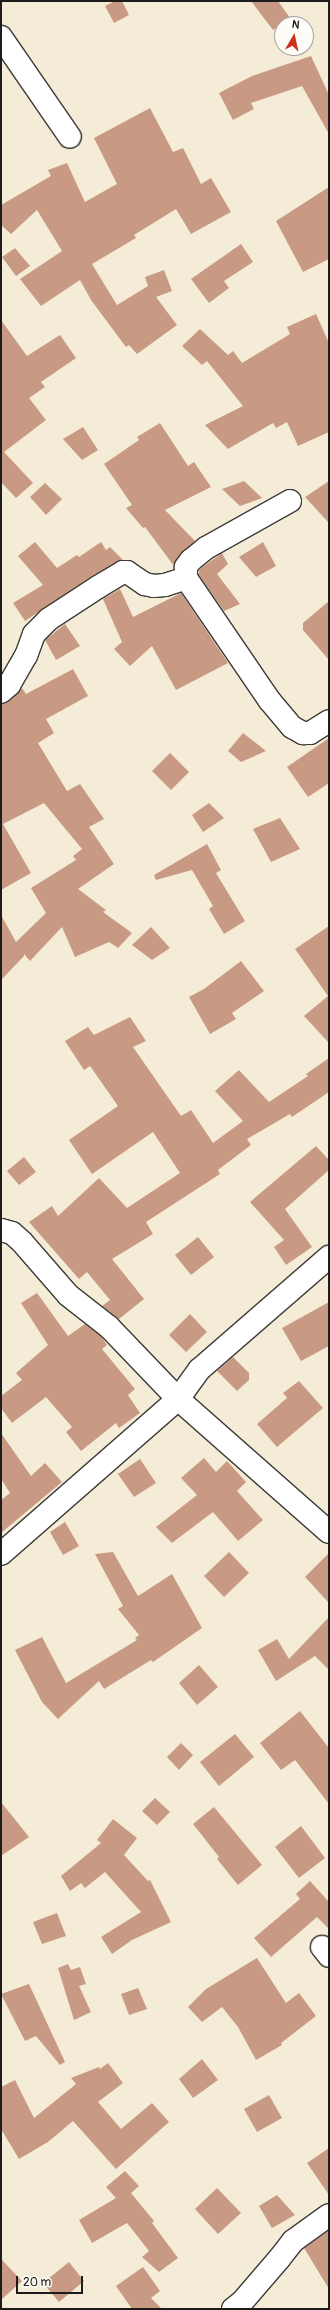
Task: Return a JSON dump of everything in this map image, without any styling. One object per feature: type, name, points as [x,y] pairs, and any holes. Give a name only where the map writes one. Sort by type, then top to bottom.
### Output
[{"type":"street","points":[[1,38],[70,137]]},
{"type":"street","points":[[290,501],[206,548],[191,560],[186,567],[186,578],[270,701],[292,727],[303,732],[310,733],[329,721]]},
{"type":"street","points":[[1,692],[9,685],[26,656],[34,634],[49,619],[98,587],[123,572],[127,572],[145,584],[154,586],[165,585],[186,578]]},
{"type":"street","points":[[1,1230],[12,1233],[22,1242],[68,1295],[109,1327],[178,1399],[329,1532]]},
{"type":"street","points":[[1,1554],[178,1399],[200,1369],[329,1257]]},
{"type":"street","points":[[233,2309],[242,2302],[293,2241],[329,2215]]},
{"type":"building","points":[[115,1],[122,1],[129,15],[114,23],[105,6]]},
{"type":"building","points":[[251,1],[278,1],[289,16],[274,16],[273,30]]},
{"type":"building","points":[[311,56],[329,95],[329,134],[302,86],[251,103],[254,109],[233,120],[219,93],[252,76]]},
{"type":"building","points":[[150,108],[173,152],[183,148],[201,184],[211,178],[231,212],[191,234],[176,209],[134,235],[136,238],[92,264],[117,305],[148,286],[145,277],[164,270],[172,291],[156,297],[177,325],[137,354],[129,345],[126,347],[91,300],[80,280],[41,306],[20,279],[62,251],[37,210],[11,234],[1,225],[1,205],[51,176],[48,170],[67,163],[85,202],[117,184],[94,138]]},
{"type":"building","points":[[329,187],[329,259],[303,272],[276,221]]},
{"type":"building","points":[[241,244],[253,262],[224,281],[229,288],[209,303],[191,279]]},
{"type":"building","points":[[15,248],[30,266],[16,276],[2,257]]},
{"type":"building","points":[[316,314],[329,343],[329,432],[298,446],[287,422],[276,428],[273,423],[228,449],[205,425],[243,406],[207,361],[202,365],[182,346],[200,329],[228,355],[233,351],[242,363],[290,334],[287,327]]},
{"type":"building","points":[[1,320],[27,356],[60,335],[76,358],[41,382],[45,387],[29,398],[46,420],[4,452],[33,483],[16,498],[1,482]]},
{"type":"building","points":[[160,423],[188,466],[194,462],[211,487],[165,510],[195,541],[181,553],[174,566],[145,527],[143,528],[126,508],[132,505],[104,464],[139,440],[137,437]]},
{"type":"building","points":[[83,427],[98,450],[82,460],[63,439]]},
{"type":"building","points":[[244,481],[262,498],[240,506],[222,489]]},
{"type":"building","points":[[329,481],[329,523],[305,497]]},
{"type":"building","points":[[45,483],[62,499],[46,515],[30,497]]},
{"type":"building","points":[[35,542],[57,568],[77,555],[79,557],[101,542],[106,550],[110,547],[123,560],[92,576],[25,621],[13,603],[43,585],[18,556]]},
{"type":"building","points":[[263,542],[276,566],[256,577],[239,557]]},
{"type":"building","points":[[222,553],[228,564],[217,574],[240,604],[224,611],[198,574],[200,569]]},
{"type":"building","points":[[120,589],[133,617],[181,593],[228,663],[176,690],[152,646],[130,666],[114,649],[122,642],[103,599]]},
{"type":"building","points":[[329,601],[329,660],[303,630],[303,623]]},
{"type":"building","points":[[65,624],[80,646],[56,660],[45,640]]},
{"type":"building","points":[[73,669],[88,696],[46,719],[54,733],[38,743],[67,791],[80,784],[104,819],[89,827],[114,864],[78,889],[106,910],[103,912],[132,933],[118,948],[109,942],[75,957],[62,927],[30,961],[24,954],[24,956],[1,980],[1,915],[16,942],[46,913],[31,888],[76,860],[73,856],[82,849],[44,803],[3,824],[31,873],[1,890],[1,704],[9,701],[22,688],[26,694]]},
{"type":"building","points":[[243,733],[266,751],[241,762],[228,751]]},
{"type":"building","points":[[329,738],[329,783],[308,797],[287,767]]},
{"type":"building","points":[[170,753],[189,772],[171,790],[152,771]]},
{"type":"building","points":[[209,803],[224,818],[203,832],[192,815]]},
{"type":"building","points":[[280,818],[300,849],[271,862],[253,829]]},
{"type":"building","points":[[207,844],[221,870],[216,873],[245,921],[224,934],[209,909],[213,906],[192,870],[156,880],[154,875]]},
{"type":"building","points":[[329,926],[329,1043],[304,1016],[328,996],[295,949]]},
{"type":"building","points":[[151,927],[170,948],[152,960],[132,945]]},
{"type":"building","points":[[241,961],[264,991],[232,1013],[236,1019],[210,1034],[189,997],[204,989]]},
{"type":"building","points":[[130,1017],[146,1041],[133,1047],[181,1116],[191,1110],[213,1143],[243,1121],[215,1091],[239,1070],[269,1102],[308,1076],[306,1074],[329,1058],[329,1092],[292,1117],[290,1114],[247,1139],[251,1145],[218,1170],[220,1174],[146,1222],[153,1234],[112,1259],[144,1299],[119,1319],[102,1306],[110,1300],[87,1272],[79,1279],[29,1222],[52,1206],[58,1216],[99,1178],[127,1208],[180,1173],[153,1132],[92,1174],[69,1140],[118,1106],[90,1066],[84,1070],[65,1041],[88,1027],[94,1035]]},
{"type":"building","points":[[316,1146],[329,1160],[329,1170],[285,1209],[312,1247],[286,1265],[274,1247],[284,1240],[250,1202]]},
{"type":"building","points":[[24,1157],[36,1172],[19,1185],[7,1171]]},
{"type":"building","points":[[198,1237],[214,1257],[191,1275],[175,1255]]},
{"type":"building","points":[[37,1293],[68,1336],[85,1324],[100,1335],[107,1345],[102,1349],[135,1389],[128,1395],[140,1413],[119,1428],[116,1423],[81,1451],[66,1432],[72,1427],[46,1397],[12,1423],[1,1408],[1,1396],[22,1380],[16,1373],[48,1345],[21,1303]]},
{"type":"building","points":[[329,1302],[329,1346],[301,1361],[282,1328]]},
{"type":"building","points":[[190,1314],[207,1332],[186,1352],[169,1335]]},
{"type":"building","points":[[233,1357],[249,1373],[249,1380],[237,1391],[217,1371]]},
{"type":"building","points":[[299,1381],[323,1408],[277,1447],[257,1424],[287,1398],[283,1393]]},
{"type":"building","points":[[1,1433],[31,1476],[45,1463],[62,1482],[1,1533],[1,1500],[10,1493],[1,1479]]},
{"type":"building","points":[[204,1458],[216,1472],[227,1461],[246,1482],[237,1491],[263,1520],[238,1541],[213,1512],[172,1543],[156,1527],[197,1495],[181,1478]]},
{"type":"building","points":[[140,1459],[156,1483],[134,1497],[118,1474]]},
{"type":"building","points":[[65,1522],[79,1546],[63,1555],[50,1532]]},
{"type":"building","points":[[113,1552],[138,1596],[172,1574],[202,1628],[153,1662],[151,1660],[104,1689],[99,1681],[58,1719],[42,1702],[15,1650],[42,1637],[66,1683],[137,1640],[135,1638],[139,1635],[118,1609],[123,1606],[95,1554]]},
{"type":"building","points":[[229,1552],[249,1573],[224,1597],[204,1576]]},
{"type":"building","points":[[329,1553],[329,1603],[305,1577]]},
{"type":"building","points":[[329,1617],[329,1670],[315,1656],[276,1681],[258,1650],[277,1639],[289,1659]]},
{"type":"building","points":[[199,1665],[218,1687],[197,1705],[179,1683]]},
{"type":"building","points":[[300,1711],[329,1748],[329,1804],[295,1760],[281,1770],[260,1743]]},
{"type":"building","points":[[235,1734],[254,1757],[219,1786],[200,1762]]},
{"type":"building","points":[[181,1743],[193,1755],[179,1770],[167,1757]]},
{"type":"building","points":[[155,1798],[170,1812],[157,1825],[142,1811]]},
{"type":"building","points":[[1,1802],[29,1837],[1,1856]]},
{"type":"building","points":[[214,1807],[262,1865],[238,1885],[217,1859],[219,1857],[193,1824]]},
{"type":"building","points":[[113,1819],[137,1838],[124,1855],[148,1881],[150,1880],[171,1922],[132,1940],[112,1954],[101,1937],[141,1912],[105,1872],[85,1888],[81,1883],[70,1891],[61,1876],[101,1843],[97,1840]]},
{"type":"building","points":[[301,1826],[325,1858],[299,1878],[275,1847]]},
{"type":"building","points":[[310,1881],[329,1902],[329,1929],[317,1917],[271,1957],[254,1938],[300,1899],[296,1894]]},
{"type":"building","points":[[57,1913],[66,1936],[42,1944],[33,1922]]},
{"type":"building","points":[[257,1958],[286,2003],[299,1993],[316,2016],[281,2043],[282,2045],[256,2060],[238,2027],[222,2007],[202,2022],[188,2007],[206,1989]]},
{"type":"building","points":[[68,1964],[71,1970],[80,1967],[86,1984],[79,1986],[91,2012],[74,2020],[58,1968]]},
{"type":"building","points":[[29,1984],[65,2062],[60,2065],[36,2036],[25,2041],[1,1994]]},
{"type":"building","points":[[138,1988],[147,2009],[129,2015],[121,1994]]},
{"type":"building","points":[[202,2059],[218,2080],[193,2098],[179,2079]]},
{"type":"building","points":[[108,2063],[123,2083],[98,2102],[121,2129],[152,2103],[169,2122],[116,2169],[73,2121],[48,2142],[19,2159],[1,2129],[1,2087],[15,2080],[34,2118],[76,2084],[71,2078],[99,2067],[100,2069]]},
{"type":"building","points":[[269,2095],[282,2118],[257,2132],[244,2109]]},
{"type":"building","points":[[329,2148],[329,2195],[307,2163]]},
{"type":"building","points":[[125,2171],[139,2186],[131,2193],[154,2221],[152,2223],[178,2258],[159,2272],[142,2257],[149,2251],[127,2223],[92,2243],[79,2220],[116,2198],[106,2187]]},
{"type":"building","points":[[217,2188],[241,2213],[218,2234],[195,2209]]},
{"type":"building","points":[[277,2195],[295,2215],[272,2228],[259,2206]]},
{"type":"building","points":[[329,2230],[329,2289],[304,2248]]},
{"type":"building","points":[[1,2259],[22,2281],[1,2300]]},
{"type":"building","points":[[69,2262],[84,2281],[59,2302],[43,2283]]},
{"type":"building","points":[[143,2267],[160,2291],[151,2298],[162,2309],[132,2309],[116,2286]]}]
